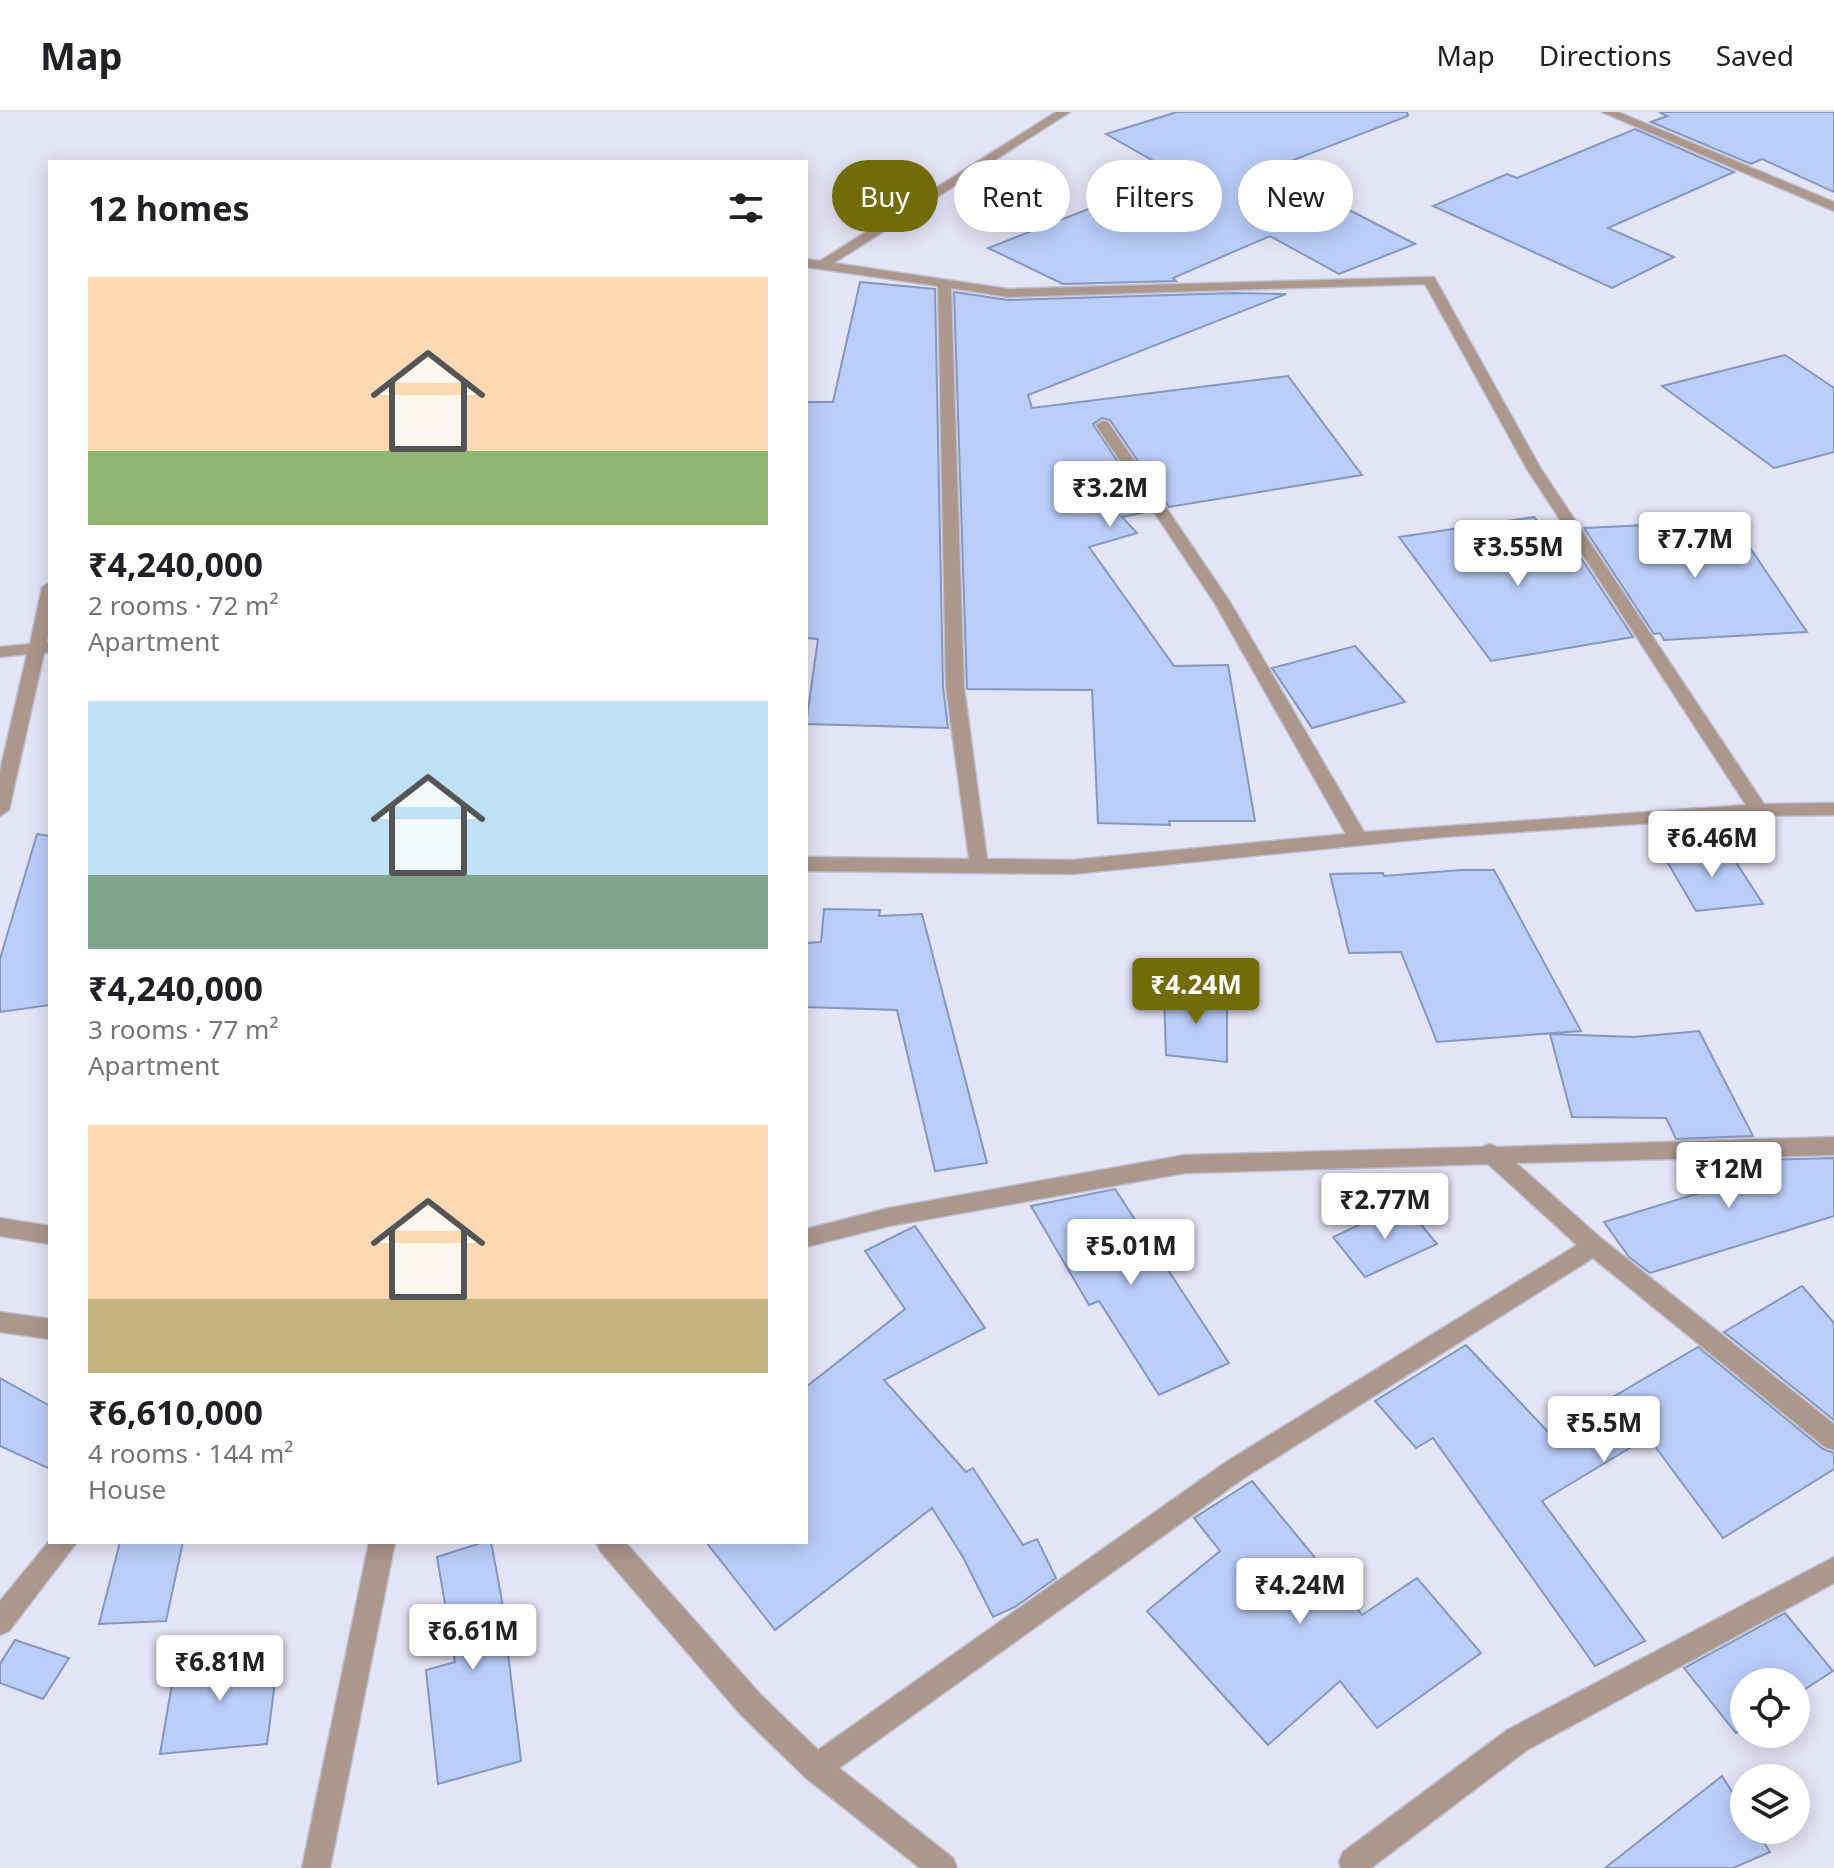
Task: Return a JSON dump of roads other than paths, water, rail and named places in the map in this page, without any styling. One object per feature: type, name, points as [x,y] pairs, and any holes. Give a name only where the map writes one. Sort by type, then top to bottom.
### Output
[{"type":"street","points":[[808,275],[1064,112]]},
{"type":"street","points":[[1608,112],[1834,207]]},
{"type":"street","points":[[808,263],[1008,293],[1429,280],[1534,469],[1759,810]]},
{"type":"street","points":[[944,283],[955,687],[979,866]]},
{"type":"street","points":[[1103,425],[1222,602],[1359,840]]},
{"type":"street","points":[[0,810],[44,648],[48,607]]},
{"type":"street","points":[[0,652],[44,648]]},
{"type":"street","points":[[808,864],[1072,867],[1359,840],[1759,810],[1834,809]]},
{"type":"street","points":[[808,1237],[889,1217],[1185,1164],[1490,1153],[1834,1146]]},
{"type":"street","points":[[1490,1153],[1594,1246],[1834,1439]]},
{"type":"street","points":[[0,1227],[48,1235]]},
{"type":"street","points":[[816,1768],[1235,1470],[1594,1246]]},
{"type":"street","points":[[0,1322],[48,1329]]},
{"type":"street","points":[[0,1622],[62,1544]]},
{"type":"street","points":[[316,1868],[382,1544]]},
{"type":"street","points":[[611,1544],[751,1705],[816,1768],[943,1868]]},
{"type":"street","points":[[1357,1868],[1353,1862],[1517,1740],[1834,1569]]}]
